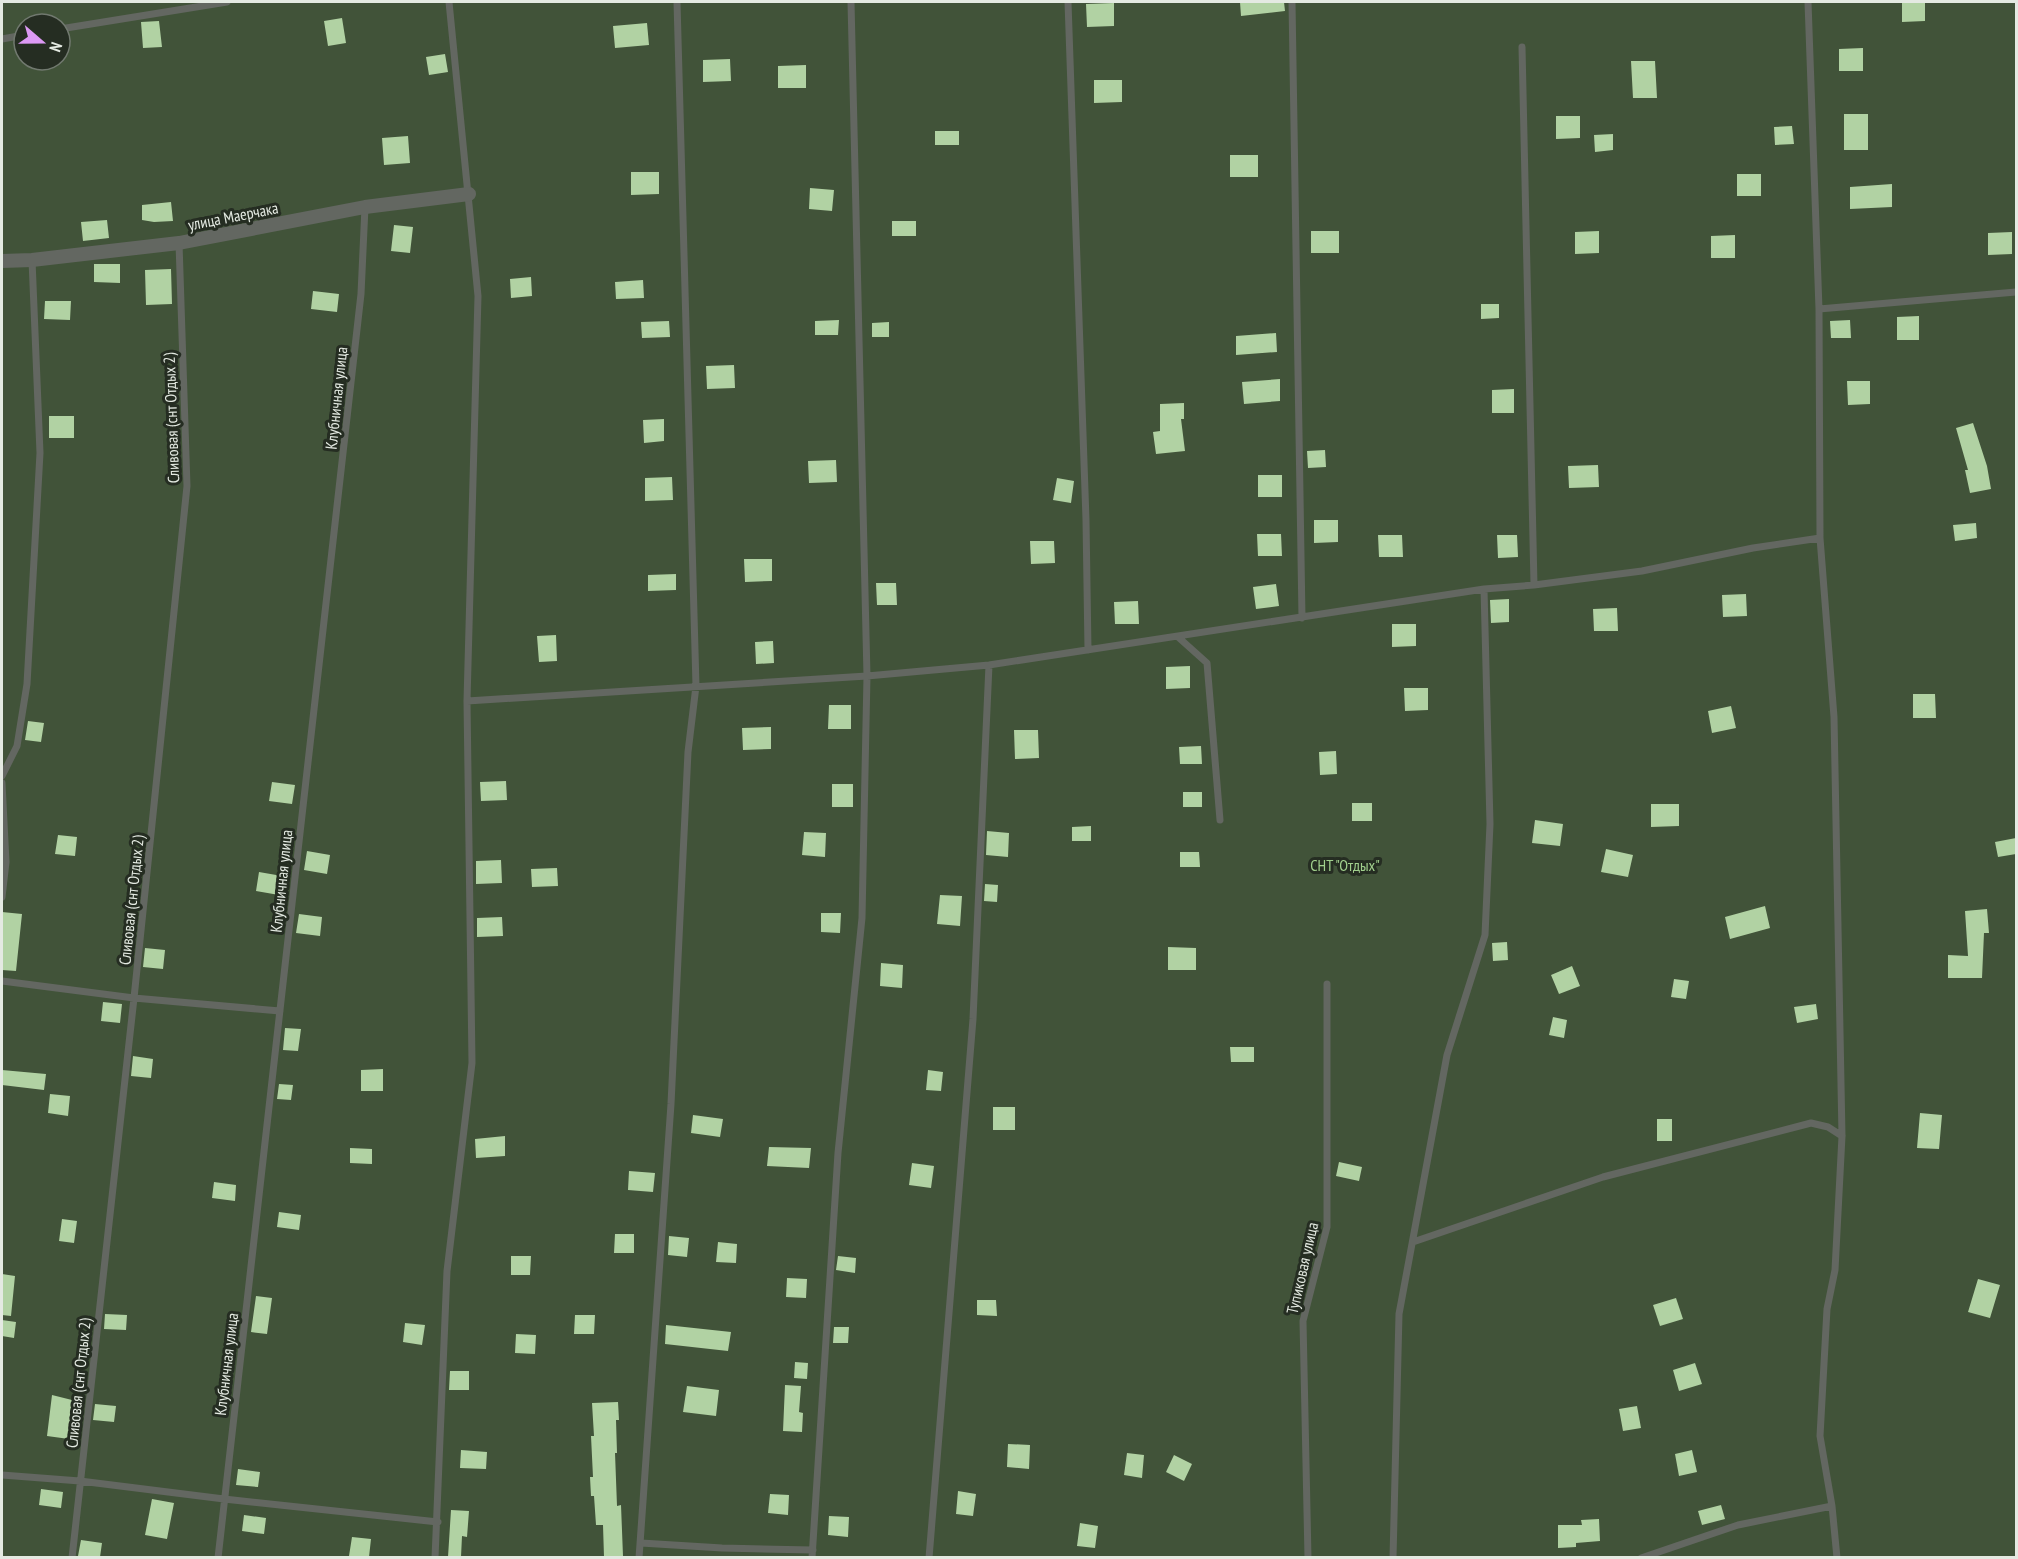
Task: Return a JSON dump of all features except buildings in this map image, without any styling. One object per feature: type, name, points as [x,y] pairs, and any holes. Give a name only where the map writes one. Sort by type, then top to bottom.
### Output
[{"type":"street","name":"улица Маерчака","points":[[2,261],[32,260],[179,243],[364,207],[469,194]]},
{"type":"lane","points":[[72,27],[227,2]]},
{"type":"lane","points":[[435,1557],[447,1271],[472,1063],[466,701],[478,296],[449,2]]},
{"type":"lane","points":[[639,1557],[670,1104],[688,752],[696,686],[677,2]]},
{"type":"lane","points":[[641,1542],[812,1554],[838,1153],[862,918],[867,676],[851,2]]},
{"type":"lane","points":[[1068,2],[1086,520],[1088,650]]},
{"type":"lane","points":[[1293,2],[1302,618]]},
{"type":"lane","points":[[1808,2],[1819,309],[1820,537],[1834,717],[1842,1136],[1835,1270],[1827,1309],[1820,1436],[1832,1506],[1837,1557]]},
{"type":"lane","points":[[1522,47],[1534,585]]},
{"type":"lane","name":"Клубничная улица","points":[[218,1557],[361,294],[364,207]]},
{"type":"lane","name":"Сливовая (снт Отдых 2)","points":[[72,1557],[188,486],[179,243]]},
{"type":"lane","points":[[2,776],[17,746],[27,684],[40,453],[32,260]]},
{"type":"lane","points":[[1819,309],[2016,292]]},
{"type":"lane","points":[[466,701],[867,676],[989,664],[1484,589],[1642,571],[1820,537]]},
{"type":"lane","points":[[1393,1557],[1399,1314],[1447,1055],[1485,934],[1490,824],[1484,589]]},
{"type":"lane","points":[[1178,637],[1207,663],[1220,820]]},
{"type":"lane","points":[[929,1557],[973,1019],[989,664]]},
{"type":"lane","points":[[2,783],[6,862],[2,897]]},
{"type":"lane","points":[[2,981],[134,998],[280,1011]]},
{"type":"lane","name":"Тупиковая улица","points":[[1308,1557],[1303,1321],[1327,1227],[1327,984]]},
{"type":"lane","points":[[1413,1242],[1603,1177],[1811,1123],[1828,1127],[1842,1136]]},
{"type":"lane","points":[[2,1475],[80,1480],[224,1499],[438,1522]]},
{"type":"lane","points":[[1641,1557],[1738,1526],[1832,1506]]},
{"type":"green space","name":"СНТ \"Отдых\"","points":[[2,2],[2016,2],[2016,1557],[2,1558]]}]
